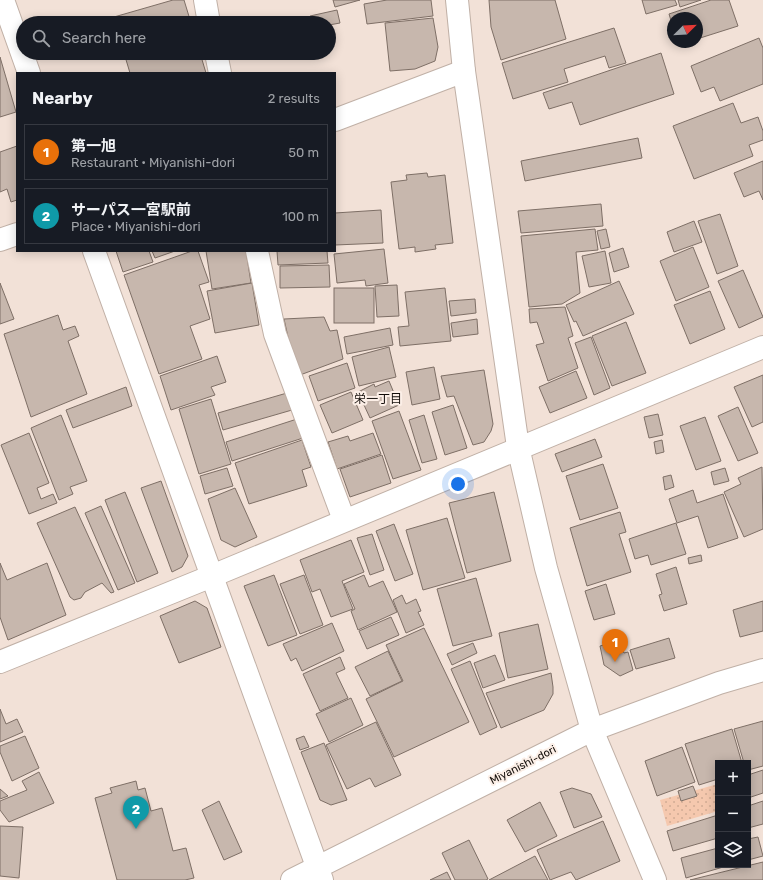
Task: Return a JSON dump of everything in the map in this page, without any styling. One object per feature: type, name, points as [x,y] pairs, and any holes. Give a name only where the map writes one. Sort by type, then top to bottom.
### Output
[{"type":"street","points":[[2,0],[16,38]]},
{"type":"street","points":[[205,0],[208,16]]},
{"type":"street","points":[[457,0],[464,71],[518,447],[546,568],[592,730],[655,880]]},
{"type":"street","points":[[24,60],[29,72]]},
{"type":"street","points":[[217,60],[220,72]]},
{"type":"street","points":[[336,120],[464,71]]},
{"type":"street","points":[[0,240],[16,234]]},
{"type":"street","points":[[94,252],[320,874]]},
{"type":"street","points":[[257,252],[275,334],[344,520]]},
{"type":"street","points":[[0,662],[212,576],[518,447],[763,347]]},
{"type":"street","name":"Miyanishi-dori","points":[[292,880],[320,874],[592,730],[719,683],[763,670]]},
{"type":"shaded area","points":[[715,785],[715,812],[667,826],[660,800]]},
{"type":"building","points":[[173,0],[184,0],[189,16],[117,16]]},
{"type":"building","points":[[333,0],[360,0],[335,7]]},
{"type":"building","points":[[387,0],[431,0],[433,16],[367,24],[364,4]]},
{"type":"building","points":[[489,0],[555,0],[566,39],[501,60],[491,27]]},
{"type":"building","points":[[642,0],[675,0],[677,5],[646,14]]},
{"type":"building","points":[[678,0],[701,0],[680,7]]},
{"type":"building","points":[[711,0],[729,0],[738,26],[703,37],[703,12],[675,12]]},
{"type":"building","points":[[337,10],[340,23],[336,24],[336,16],[310,16]]},
{"type":"building","points":[[433,18],[438,47],[435,61],[415,69],[390,71],[385,23]]},
{"type":"building","points":[[614,28],[626,63],[609,68],[605,56],[564,69],[568,82],[513,99],[502,63]]},
{"type":"building","points":[[759,38],[763,48],[763,84],[720,101],[714,87],[701,92],[691,66]]},
{"type":"building","points":[[661,53],[674,94],[580,125],[572,102],[549,109],[543,93]]},
{"type":"building","points":[[0,57],[16,112],[0,117]]},
{"type":"building","points":[[126,60],[202,60],[206,72],[130,72]]},
{"type":"building","points":[[733,103],[741,123],[758,117],[763,131],[763,140],[749,145],[753,156],[694,179],[673,126]]},
{"type":"building","points":[[638,138],[642,158],[525,181],[521,161]]},
{"type":"building","points":[[16,146],[16,200],[11,202],[7,189],[0,192],[0,152]]},
{"type":"building","points":[[763,161],[763,200],[759,191],[744,197],[734,173]]},
{"type":"building","points":[[427,173],[428,177],[445,175],[453,243],[435,245],[436,249],[415,252],[415,247],[399,249],[391,182],[407,180],[406,175]]},
{"type":"building","points":[[601,204],[603,226],[521,233],[518,211]]},
{"type":"building","points":[[381,210],[383,243],[336,245],[336,213]]},
{"type":"building","points":[[720,214],[738,266],[717,274],[698,221]]},
{"type":"building","points":[[694,221],[702,242],[674,252],[667,232]]},
{"type":"building","points":[[595,229],[598,250],[576,252],[580,293],[562,304],[529,307],[521,236]]},
{"type":"building","points":[[606,229],[610,247],[601,249],[597,231]]},
{"type":"building","points":[[693,247],[709,287],[676,301],[660,261]]},
{"type":"building","points":[[623,248],[629,267],[614,272],[609,253]]},
{"type":"building","points":[[384,249],[388,283],[366,286],[365,280],[337,283],[334,254]]},
{"type":"building","points":[[605,251],[611,283],[589,287],[582,256]]},
{"type":"building","points":[[116,252],[149,252],[153,262],[123,272]]},
{"type":"building","points":[[152,252],[172,252],[155,258]]},
{"type":"building","points":[[189,252],[198,252],[209,282],[199,285],[210,319],[190,326],[202,359],[159,374],[124,275]]},
{"type":"building","points":[[206,252],[246,252],[251,283],[212,289]]},
{"type":"building","points":[[277,252],[327,252],[328,263],[278,265]]},
{"type":"building","points":[[329,265],[330,287],[280,288],[280,266]]},
{"type":"building","points":[[743,270],[763,317],[739,328],[718,281]]},
{"type":"building","points":[[619,281],[634,314],[583,336],[566,305]]},
{"type":"building","points":[[0,283],[14,319],[0,324]]},
{"type":"building","points":[[252,283],[259,325],[215,333],[207,291]]},
{"type":"building","points":[[397,285],[399,316],[377,317],[375,286]]},
{"type":"building","points":[[334,288],[374,288],[374,323],[334,323]]},
{"type":"building","points":[[445,288],[451,341],[400,346],[398,327],[409,326],[405,292]]},
{"type":"building","points":[[710,291],[725,329],[690,344],[674,305]]},
{"type":"building","points":[[475,299],[476,313],[451,316],[449,301]]},
{"type":"building","points":[[565,307],[573,336],[568,338],[578,368],[548,381],[536,345],[544,343],[537,322],[530,323],[529,309]]},
{"type":"building","points":[[58,315],[63,330],[75,326],[79,336],[68,341],[87,394],[31,417],[4,334]]},
{"type":"building","points":[[324,317],[330,331],[337,330],[343,359],[300,375],[290,346],[284,319]]},
{"type":"building","points":[[477,319],[478,334],[453,337],[451,323]]},
{"type":"building","points":[[626,322],[646,373],[612,386],[592,336]]},
{"type":"building","points":[[390,328],[393,345],[347,354],[344,337]]},
{"type":"building","points":[[591,337],[610,388],[594,395],[575,343]]},
{"type":"building","points":[[389,347],[396,377],[359,386],[352,357]]},
{"type":"building","points":[[217,356],[226,382],[211,387],[215,395],[171,410],[160,376]]},
{"type":"building","points":[[347,363],[355,388],[318,401],[309,376]]},
{"type":"building","points":[[434,367],[440,399],[412,405],[406,372]]},
{"type":"building","points":[[484,370],[493,424],[491,431],[484,442],[473,445],[454,396],[447,397],[441,376]]},
{"type":"building","points":[[576,371],[587,398],[550,413],[539,387]]},
{"type":"building","points":[[763,375],[763,422],[752,427],[734,387]]},
{"type":"building","points":[[389,381],[399,405],[370,418],[358,392],[374,384],[375,387]]},
{"type":"building","points":[[126,387],[132,406],[73,428],[66,410]]},
{"type":"building","points":[[351,392],[363,420],[332,433],[320,405]]},
{"type":"building","points":[[287,393],[292,410],[223,430],[218,413]]},
{"type":"building","points":[[211,399],[231,464],[199,474],[179,409]]},
{"type":"building","points":[[453,405],[467,448],[445,455],[432,412]]},
{"type":"building","points":[[738,407],[758,453],[738,461],[718,416]]},
{"type":"building","points":[[399,411],[421,470],[393,479],[372,421]]},
{"type":"building","points":[[658,414],[663,435],[649,438],[644,417]]},
{"type":"building","points":[[61,415],[87,481],[70,487],[73,494],[59,500],[31,428]]},
{"type":"building","points":[[424,415],[437,459],[422,463],[409,420]]},
{"type":"building","points":[[705,417],[721,461],[696,470],[680,426]]},
{"type":"building","points":[[297,419],[303,438],[232,461],[226,442]]},
{"type":"building","points":[[29,433],[49,483],[37,488],[41,499],[53,494],[57,503],[29,514],[1,445]]},
{"type":"building","points":[[373,433],[381,454],[337,469],[328,442],[348,436],[350,441]]},
{"type":"building","points":[[595,439],[602,457],[562,472],[555,454]]},
{"type":"building","points":[[302,440],[311,467],[302,470],[307,486],[249,504],[235,463]]},
{"type":"building","points":[[662,440],[664,452],[656,454],[654,442]]},
{"type":"building","points":[[382,455],[391,483],[350,497],[340,469]]},
{"type":"building","points":[[603,464],[618,508],[580,520],[566,476]]},
{"type":"building","points":[[762,467],[763,529],[744,537],[724,492],[741,484],[738,478]]},
{"type":"building","points":[[227,468],[233,486],[205,494],[200,476]]},
{"type":"building","points":[[725,468],[729,481],[714,485],[711,472]]},
{"type":"building","points":[[671,475],[674,487],[665,490],[663,477]]},
{"type":"building","points":[[161,481],[188,556],[182,567],[172,572],[141,488]]},
{"type":"building","points":[[235,488],[257,537],[235,547],[221,540],[208,499]]},
{"type":"building","points":[[693,490],[697,503],[723,494],[738,538],[708,548],[698,516],[677,523],[669,499]]},
{"type":"building","points":[[125,492],[158,573],[137,582],[105,500]]},
{"type":"building","points":[[494,492],[511,561],[467,573],[449,503]]},
{"type":"building","points":[[101,506],[135,583],[118,590],[85,513]]},
{"type":"building","points":[[75,507],[114,592],[111,593],[102,583],[85,592],[81,598],[74,600],[70,597],[37,523]]},
{"type":"building","points":[[620,512],[626,532],[619,534],[631,572],[587,586],[570,528]]},
{"type":"building","points":[[447,518],[465,578],[423,590],[406,530]]},
{"type":"building","points":[[676,523],[686,554],[651,565],[648,555],[635,559],[629,539]]},
{"type":"building","points":[[394,524],[413,574],[395,581],[376,531]]},
{"type":"building","points":[[372,534],[384,570],[370,575],[357,538]]},
{"type":"building","points":[[351,540],[364,572],[342,581],[353,609],[331,617],[320,589],[312,592],[300,560]]},
{"type":"building","points":[[701,555],[702,561],[689,564],[688,558]]},
{"type":"building","points":[[0,563],[7,580],[47,563],[66,615],[8,640],[0,617]]},
{"type":"building","points":[[676,567],[687,604],[664,611],[659,595],[662,594],[656,574]]},
{"type":"building","points":[[274,575],[297,635],[268,646],[244,586]]},
{"type":"building","points":[[304,575],[323,625],[300,634],[280,584]]},
{"type":"building","points":[[364,575],[369,587],[383,581],[397,612],[358,630],[351,611],[355,609],[344,584]]},
{"type":"building","points":[[476,578],[492,636],[453,646],[437,589]]},
{"type":"building","points":[[606,584],[615,614],[594,620],[585,591]]},
{"type":"building","points":[[402,595],[406,604],[416,599],[421,611],[418,612],[424,625],[406,633],[393,600]]},
{"type":"building","points":[[195,601],[207,608],[221,647],[179,663],[160,616]]},
{"type":"building","points":[[763,601],[763,631],[740,637],[733,610]]},
{"type":"building","points":[[391,617],[399,635],[367,649],[359,631]]},
{"type":"building","points":[[332,623],[344,651],[302,671],[296,658],[291,661],[283,644]]},
{"type":"building","points":[[538,624],[548,669],[508,678],[499,633]]},
{"type":"building","points":[[424,628],[469,722],[394,757],[366,699],[403,681],[386,645]]},
{"type":"building","points":[[669,638],[675,658],[636,669],[630,650]]},
{"type":"building","points":[[619,641],[624,653],[628,652],[633,670],[620,676],[604,665],[600,646]]},
{"type":"building","points":[[473,643],[477,653],[452,665],[447,654]]},
{"type":"building","points":[[388,651],[402,681],[370,696],[355,667]]},
{"type":"building","points":[[495,655],[505,680],[483,688],[474,663]]},
{"type":"building","points":[[340,657],[345,669],[336,673],[348,698],[320,711],[303,674]]},
{"type":"building","points":[[470,661],[497,727],[480,735],[451,669]]},
{"type":"building","points":[[551,673],[553,694],[544,710],[501,728],[486,693]]},
{"type":"building","points":[[351,698],[363,725],[329,742],[316,714]]},
{"type":"building","points":[[0,709],[6,724],[17,719],[23,732],[0,742]]},
{"type":"building","points":[[763,721],[763,766],[751,769],[751,760],[743,760],[734,729]]},
{"type":"building","points":[[376,722],[401,775],[375,787],[370,778],[347,789],[326,745]]},
{"type":"building","points":[[732,729],[741,760],[715,760],[715,780],[699,785],[685,744]]},
{"type":"building","points":[[25,736],[39,768],[12,781],[0,752],[0,746]]},
{"type":"building","points":[[304,736],[309,747],[300,750],[296,739]]},
{"type":"building","points":[[324,743],[347,800],[331,805],[320,800],[301,752]]},
{"type":"building","points":[[682,747],[695,782],[657,796],[645,761]]},
{"type":"building","points":[[763,770],[763,793],[751,797],[751,796],[751,774]]},
{"type":"building","points":[[39,772],[54,803],[9,822],[0,810],[0,801],[27,790],[22,781]]},
{"type":"building","points":[[136,781],[138,790],[145,788],[151,811],[162,808],[173,851],[186,848],[194,878],[185,880],[117,880],[95,798],[112,793],[110,788]]},
{"type":"building","points":[[693,786],[697,796],[681,801],[678,791]]},
{"type":"building","points":[[572,788],[591,794],[602,817],[574,828],[560,792]]},
{"type":"building","points":[[0,789],[8,796],[0,799]]},
{"type":"building","points":[[219,801],[242,852],[224,860],[202,810]]},
{"type":"building","points":[[763,801],[763,824],[751,827],[751,805]]},
{"type":"building","points":[[540,802],[557,836],[525,852],[507,820]]},
{"type":"building","points":[[715,816],[715,839],[673,851],[667,831]]},
{"type":"building","points":[[603,821],[620,861],[576,880],[571,872],[550,880],[537,850]]},
{"type":"building","points":[[0,826],[23,827],[19,878],[0,876]]},
{"type":"building","points":[[758,837],[763,856],[751,859],[751,838]]},
{"type":"building","points":[[469,840],[488,879],[486,880],[455,880],[442,853]]},
{"type":"building","points":[[715,849],[715,868],[720,868],[686,878],[681,858]]},
{"type":"building","points":[[535,856],[548,880],[489,880]]},
{"type":"building","points":[[763,862],[763,880],[690,880],[739,868],[751,868],[751,865]]},
{"type":"building","points":[[447,872],[451,880],[430,880]]},
{"type":"place","name":"第一旭","points":[[615,662]]},
{"type":"place","name":"サーパス一宮駅前","points":[[136,829]]},
{"type":"district","name":"栄一丁目","points":[[378,399]]}]
